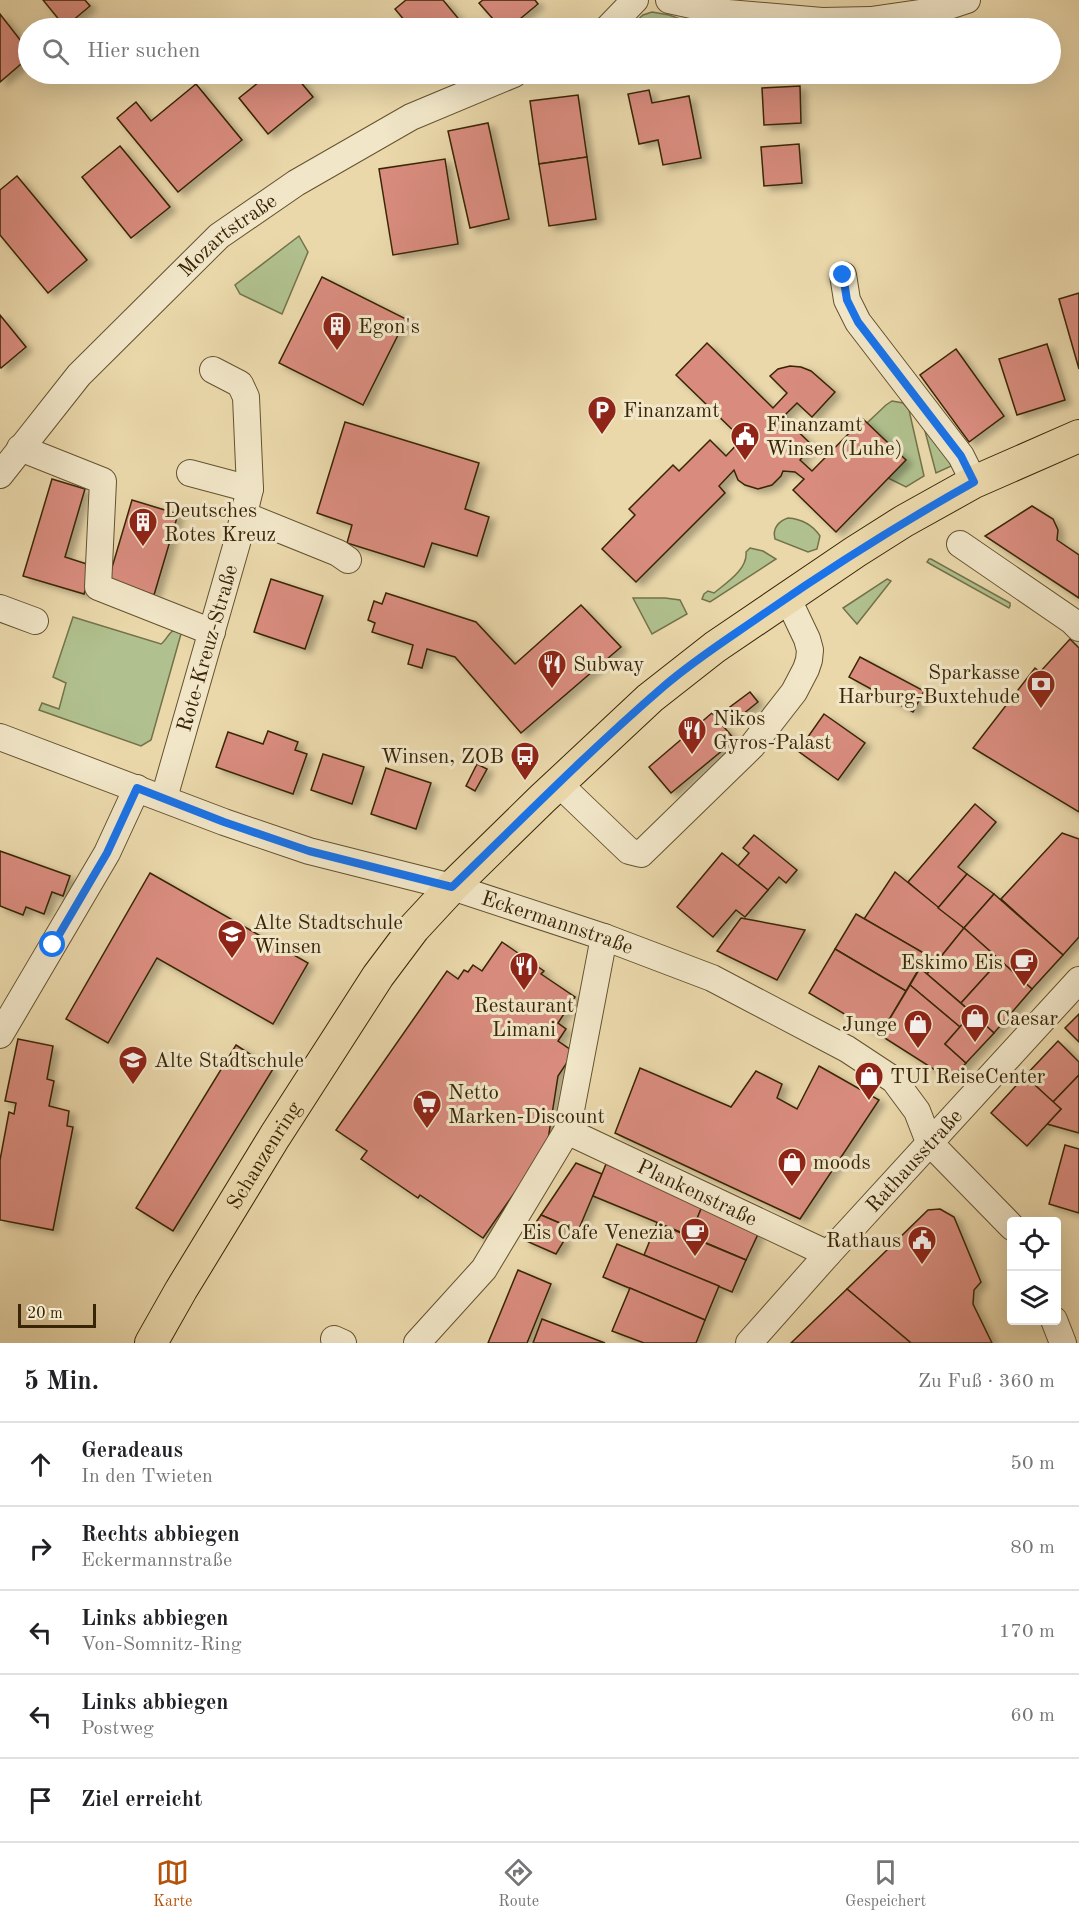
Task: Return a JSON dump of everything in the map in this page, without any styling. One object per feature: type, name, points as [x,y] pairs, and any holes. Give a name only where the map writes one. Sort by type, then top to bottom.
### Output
[{"type":"main road","name":"Schanzenring","points":[[151,1343],[279,1129],[378,976],[414,928],[452,887],[664,686],[715,647],[904,521],[974,482],[1079,438]]},
{"type":"street","points":[[617,18],[634,0]]},
{"type":"street","points":[[669,0],[728,13],[787,18]]},
{"type":"street","points":[[885,18],[934,11],[967,0]]},
{"type":"street","name":"Mozartstraße","points":[[0,475],[79,375],[219,236],[296,183],[411,117],[490,84]]},
{"type":"street","points":[[843,275],[847,300],[858,322],[961,456],[974,482]]},
{"type":"street","name":"Rote-Kreuz-Straße","points":[[164,798],[250,489],[246,397],[240,384],[213,369]]},
{"type":"street","points":[[20,448],[103,481],[98,587],[212,632]]},
{"type":"street","points":[[190,473],[250,489]]},
{"type":"street","points":[[244,515],[338,553],[348,560]]},
{"type":"street","points":[[960,544],[1079,628]]},
{"type":"street","points":[[559,784],[629,851],[641,854],[752,746],[794,692],[806,669],[810,650],[787,597]]},
{"type":"street","points":[[0,608],[35,621]]},
{"type":"street","name":"Eckermannstraße","points":[[0,737],[224,822],[309,851],[452,887],[603,937],[712,978],[847,1049],[894,1080],[917,1111],[929,1142]]},
{"type":"street","points":[[0,1035],[107,853],[137,788]]},
{"type":"street","points":[[417,1343],[484,1269],[567,1131],[603,937]]},
{"type":"street","name":"Rathausstraße","points":[[749,1343],[929,1142],[1079,980]]},
{"type":"street","name":"Plankenstraße","points":[[567,1131],[828,1254]]},
{"type":"street","points":[[929,1142],[1007,1223]]},
{"type":"street","points":[[1056,1325],[1063,1343]]},
{"type":"green space","points":[[652,12],[677,18],[640,18]]},
{"type":"green space","points":[[299,236],[308,252],[282,314],[240,294],[235,285]]},
{"type":"green space","points":[[892,401],[903,403],[909,410],[924,476],[906,487],[888,478],[905,460],[867,423]]},
{"type":"green space","points":[[920,412],[958,463],[936,473]]},
{"type":"green space","points":[[788,518],[802,521],[814,528],[820,536],[817,549],[808,552],[775,539],[774,532],[777,526]]},
{"type":"green space","points":[[750,548],[763,551],[776,559],[710,602],[702,599],[704,594],[708,591],[714,593],[740,570],[746,558],[746,552]]},
{"type":"green space","points":[[929,559],[1010,603],[1009,608],[927,562]]},
{"type":"green space","points":[[887,579],[891,581],[857,624],[843,608]]},
{"type":"green space","points":[[633,598],[680,600],[687,614],[652,634]]},
{"type":"green space","points":[[73,617],[161,644],[171,632],[180,631],[151,740],[141,746],[39,710],[42,703],[59,709],[66,683],[53,677]]},
{"type":"building","points":[[43,0],[85,0],[90,6],[76,18],[58,18]]},
{"type":"building","points":[[406,0],[443,0],[458,18],[403,18],[395,9]]},
{"type":"building","points":[[483,0],[535,0],[538,4],[521,18],[492,18],[479,3]]},
{"type":"building","points":[[0,14],[18,37],[18,67],[0,82]]},
{"type":"building","points":[[196,84],[242,140],[178,192],[117,118],[136,102],[151,121]]},
{"type":"building","points":[[256,84],[302,84],[313,97],[268,134],[239,98]]},
{"type":"building","points":[[800,86],[801,123],[764,125],[762,88]]},
{"type":"building","points":[[649,90],[652,103],[689,96],[701,158],[663,165],[658,140],[639,144],[628,94]]},
{"type":"building","points":[[578,95],[587,157],[539,164],[530,101]]},
{"type":"building","points":[[488,123],[509,219],[470,228],[448,131]]},
{"type":"building","points":[[799,144],[802,183],[764,186],[761,147]]},
{"type":"building","points":[[120,146],[170,207],[131,238],[82,177]]},
{"type":"building","points":[[587,157],[596,219],[549,226],[539,164]]},
{"type":"building","points":[[445,159],[458,244],[393,255],[379,169]]},
{"type":"building","points":[[17,176],[87,260],[48,293],[0,235],[0,190]]},
{"type":"building","name":"Egon's","points":[[322,277],[406,319],[363,405],[279,363]]},
{"type":"building","points":[[1079,293],[1079,369],[1059,299]]},
{"type":"building","points":[[0,315],[26,347],[1,368],[0,367]]},
{"type":"building","name":"Finanzamt Winsen (Luhe)","points":[[707,343],[773,408],[787,393],[770,376],[778,369],[790,366],[811,371],[835,392],[812,417],[797,403],[783,417],[813,446],[800,460],[812,471],[863,419],[906,460],[836,532],[793,490],[804,479],[795,472],[783,471],[772,485],[758,489],[738,480],[734,470],[719,486],[725,493],[636,582],[602,549],[635,515],[629,509],[673,465],[679,471],[710,440],[726,456],[742,439],[676,375]]},
{"type":"building","points":[[1047,344],[1065,400],[1017,415],[999,359]]},
{"type":"building","points":[[956,349],[1004,416],[969,442],[920,375]]},
{"type":"building","points":[[345,422],[479,463],[465,509],[489,517],[477,556],[432,543],[424,567],[347,543],[352,525],[317,513]]},
{"type":"building","points":[[52,479],[85,489],[65,557],[93,566],[84,594],[23,576]]},
{"type":"building","name":"Deutsches Rotes Kreuz","points":[[132,500],[178,514],[154,595],[108,581]]},
{"type":"building","points":[[1032,506],[1053,519],[1058,530],[1057,540],[1079,555],[1079,598],[985,536]]},
{"type":"building","points":[[271,579],[323,596],[305,649],[254,632]]},
{"type":"building","points":[[386,593],[476,622],[515,664],[581,605],[621,647],[521,733],[455,657],[427,649],[422,668],[408,664],[413,645],[372,632],[375,623],[368,620],[374,601],[382,604]]},
{"type":"building","name":"Sparkasse Harburg-Buxtehude","points":[[1070,639],[1079,648],[1079,812],[973,748],[1035,668],[1040,672]]},
{"type":"building","points":[[860,657],[924,691],[913,712],[849,677]]},
{"type":"building","points":[[750,692],[758,702],[738,718],[730,707]]},
{"type":"building","points":[[712,713],[735,740],[671,793],[649,767]]},
{"type":"building","points":[[824,714],[865,743],[838,780],[798,751]]},
{"type":"building","points":[[268,731],[298,742],[295,750],[307,754],[293,794],[216,767],[228,732],[263,744]]},
{"type":"building","points":[[323,754],[364,767],[352,804],[311,790]]},
{"type":"building","points":[[477,764],[487,769],[475,791],[466,786]]},
{"type":"building","points":[[386,768],[431,783],[416,829],[371,814]]},
{"type":"building","points":[[975,804],[996,822],[958,867],[967,874],[938,908],[908,882]]},
{"type":"building","points":[[1062,833],[1079,839],[1079,937],[1063,955],[1001,899]]},
{"type":"building","points":[[754,835],[797,870],[786,883],[779,877],[768,890],[738,866],[749,853],[743,848]]},
{"type":"building","points":[[0,851],[70,876],[63,896],[52,892],[44,914],[26,907],[23,915],[0,906]]},
{"type":"building","points":[[722,853],[768,890],[745,917],[736,910],[713,937],[677,907]]},
{"type":"building","points":[[895,872],[964,928],[927,974],[920,968],[927,955],[864,919]]},
{"type":"building","name":"Alte Stadtschule Winsen","points":[[150,873],[308,963],[273,1024],[157,958],[108,1043],[66,1019]]},
{"type":"building","points":[[967,874],[994,894],[964,928],[938,908]]},
{"type":"building","points":[[994,894],[1063,955],[1032,989],[964,928]]},
{"type":"building","points":[[856,914],[927,955],[906,991],[835,949]]},
{"type":"building","points":[[741,918],[805,930],[777,980],[717,951]]},
{"type":"building","points":[[964,928],[1000,960],[961,1003],[927,974]]},
{"type":"building","points":[[502,942],[544,971],[541,974],[575,997],[558,1023],[566,1029],[558,1041],[574,1052],[558,1076],[547,1146],[483,1238],[420,1195],[418,1198],[361,1159],[367,1151],[336,1130],[447,971],[458,979],[464,970],[468,972],[473,965],[482,971]]},
{"type":"building","points":[[835,949],[906,991],[880,1035],[809,993]]},
{"type":"building","points":[[1000,960],[1032,989],[994,1033],[961,1003]]},
{"type":"building","points":[[920,968],[972,1013],[960,1027],[910,985]]},
{"type":"building","points":[[910,985],[960,1027],[945,1044],[966,1063],[955,1075],[946,1077],[880,1035]]},
{"type":"building","points":[[972,1013],[994,1033],[966,1063],[945,1044]]},
{"type":"building","points":[[1079,1014],[1079,1042],[1065,1028]]},
{"type":"building","points":[[18,1039],[53,1046],[47,1079],[54,1081],[49,1106],[69,1111],[67,1126],[73,1127],[53,1230],[0,1220],[0,1160],[9,1112],[14,1114],[16,1103],[5,1101]]},
{"type":"building","points":[[1058,1041],[1079,1062],[1079,1075],[1053,1102],[1025,1076]]},
{"type":"building","points":[[236,1045],[273,1069],[173,1231],[136,1208]]},
{"type":"building","points":[[819,1066],[879,1100],[800,1219],[615,1133],[640,1068],[731,1107],[756,1071],[782,1084],[777,1098],[797,1109]]},
{"type":"building","points":[[1079,1075],[1079,1133],[1047,1124],[1061,1109],[1053,1102]]},
{"type":"building","points":[[1025,1076],[1061,1109],[1027,1146],[991,1113]]},
{"type":"building","points":[[1065,1145],[1079,1149],[1079,1213],[1049,1204]]},
{"type":"building","points":[[576,1163],[602,1174],[578,1231],[541,1215]]},
{"type":"building","points":[[606,1164],[703,1204],[690,1236],[593,1196]]},
{"type":"building","points":[[703,1204],[759,1232],[746,1260],[690,1236]]},
{"type":"building","name":"Rathaus","points":[[940,1209],[954,1217],[981,1282],[974,1290],[973,1304],[992,1343],[911,1343],[847,1289],[928,1210]]},
{"type":"building","points":[[541,1215],[562,1224],[557,1235],[565,1239],[556,1254],[524,1240]]},
{"type":"building","name":"Eis Cafe Venezia","points":[[657,1223],[746,1260],[732,1292],[644,1255]]},
{"type":"building","points":[[617,1244],[719,1286],[705,1320],[603,1277]]},
{"type":"building","points":[[518,1270],[551,1284],[527,1343],[488,1343]]},
{"type":"building","points":[[630,1288],[705,1320],[696,1343],[644,1343],[612,1331]]},
{"type":"building","points":[[847,1289],[911,1343],[791,1343]]},
{"type":"building","points":[[542,1319],[605,1343],[533,1343]]},
{"type":"place","name":"Egon's","points":[[337,352]]},
{"type":"place","name":"Finanzamt","points":[[602,436]]},
{"type":"place","name":"Finanzamt Winsen (Luhe)","points":[[745,462]]},
{"type":"place","name":"Deutsches Rotes Kreuz","points":[[143,548]]},
{"type":"place","name":"Subway","points":[[552,690]]},
{"type":"place","name":"Sparkasse Harburg-Buxtehude","points":[[1041,710]]},
{"type":"place","name":"Nikos Gyros-Palast","points":[[692,756]]},
{"type":"place","name":"Winsen, ZOB","points":[[525,782]]},
{"type":"place","name":"Alte Stadtschule Winsen","points":[[232,960]]},
{"type":"place","name":"Eskimo Eis","points":[[1024,988]]},
{"type":"place","name":"Restaurant Limani","points":[[524,992]]},
{"type":"place","name":"Caesar","points":[[975,1044]]},
{"type":"place","name":"Junge","points":[[918,1050]]},
{"type":"place","name":"Alte Stadtschule","points":[[133,1086]]},
{"type":"place","name":"TUI ReiseCenter","points":[[869,1102]]},
{"type":"place","name":"Netto Marken-Discount","points":[[427,1130]]},
{"type":"place","name":"moods","points":[[792,1188]]},
{"type":"place","name":"Eis Cafe Venezia","points":[[695,1258]]},
{"type":"place","name":"Rathaus","points":[[922,1266]]},
{"type":"route","points":[[53,945],[107,853],[137,788],[224,822],[309,851],[452,887],[542,799],[664,686],[715,647],[855,552],[904,521],[974,482],[961,456],[858,322],[847,300],[843,275]]}]
